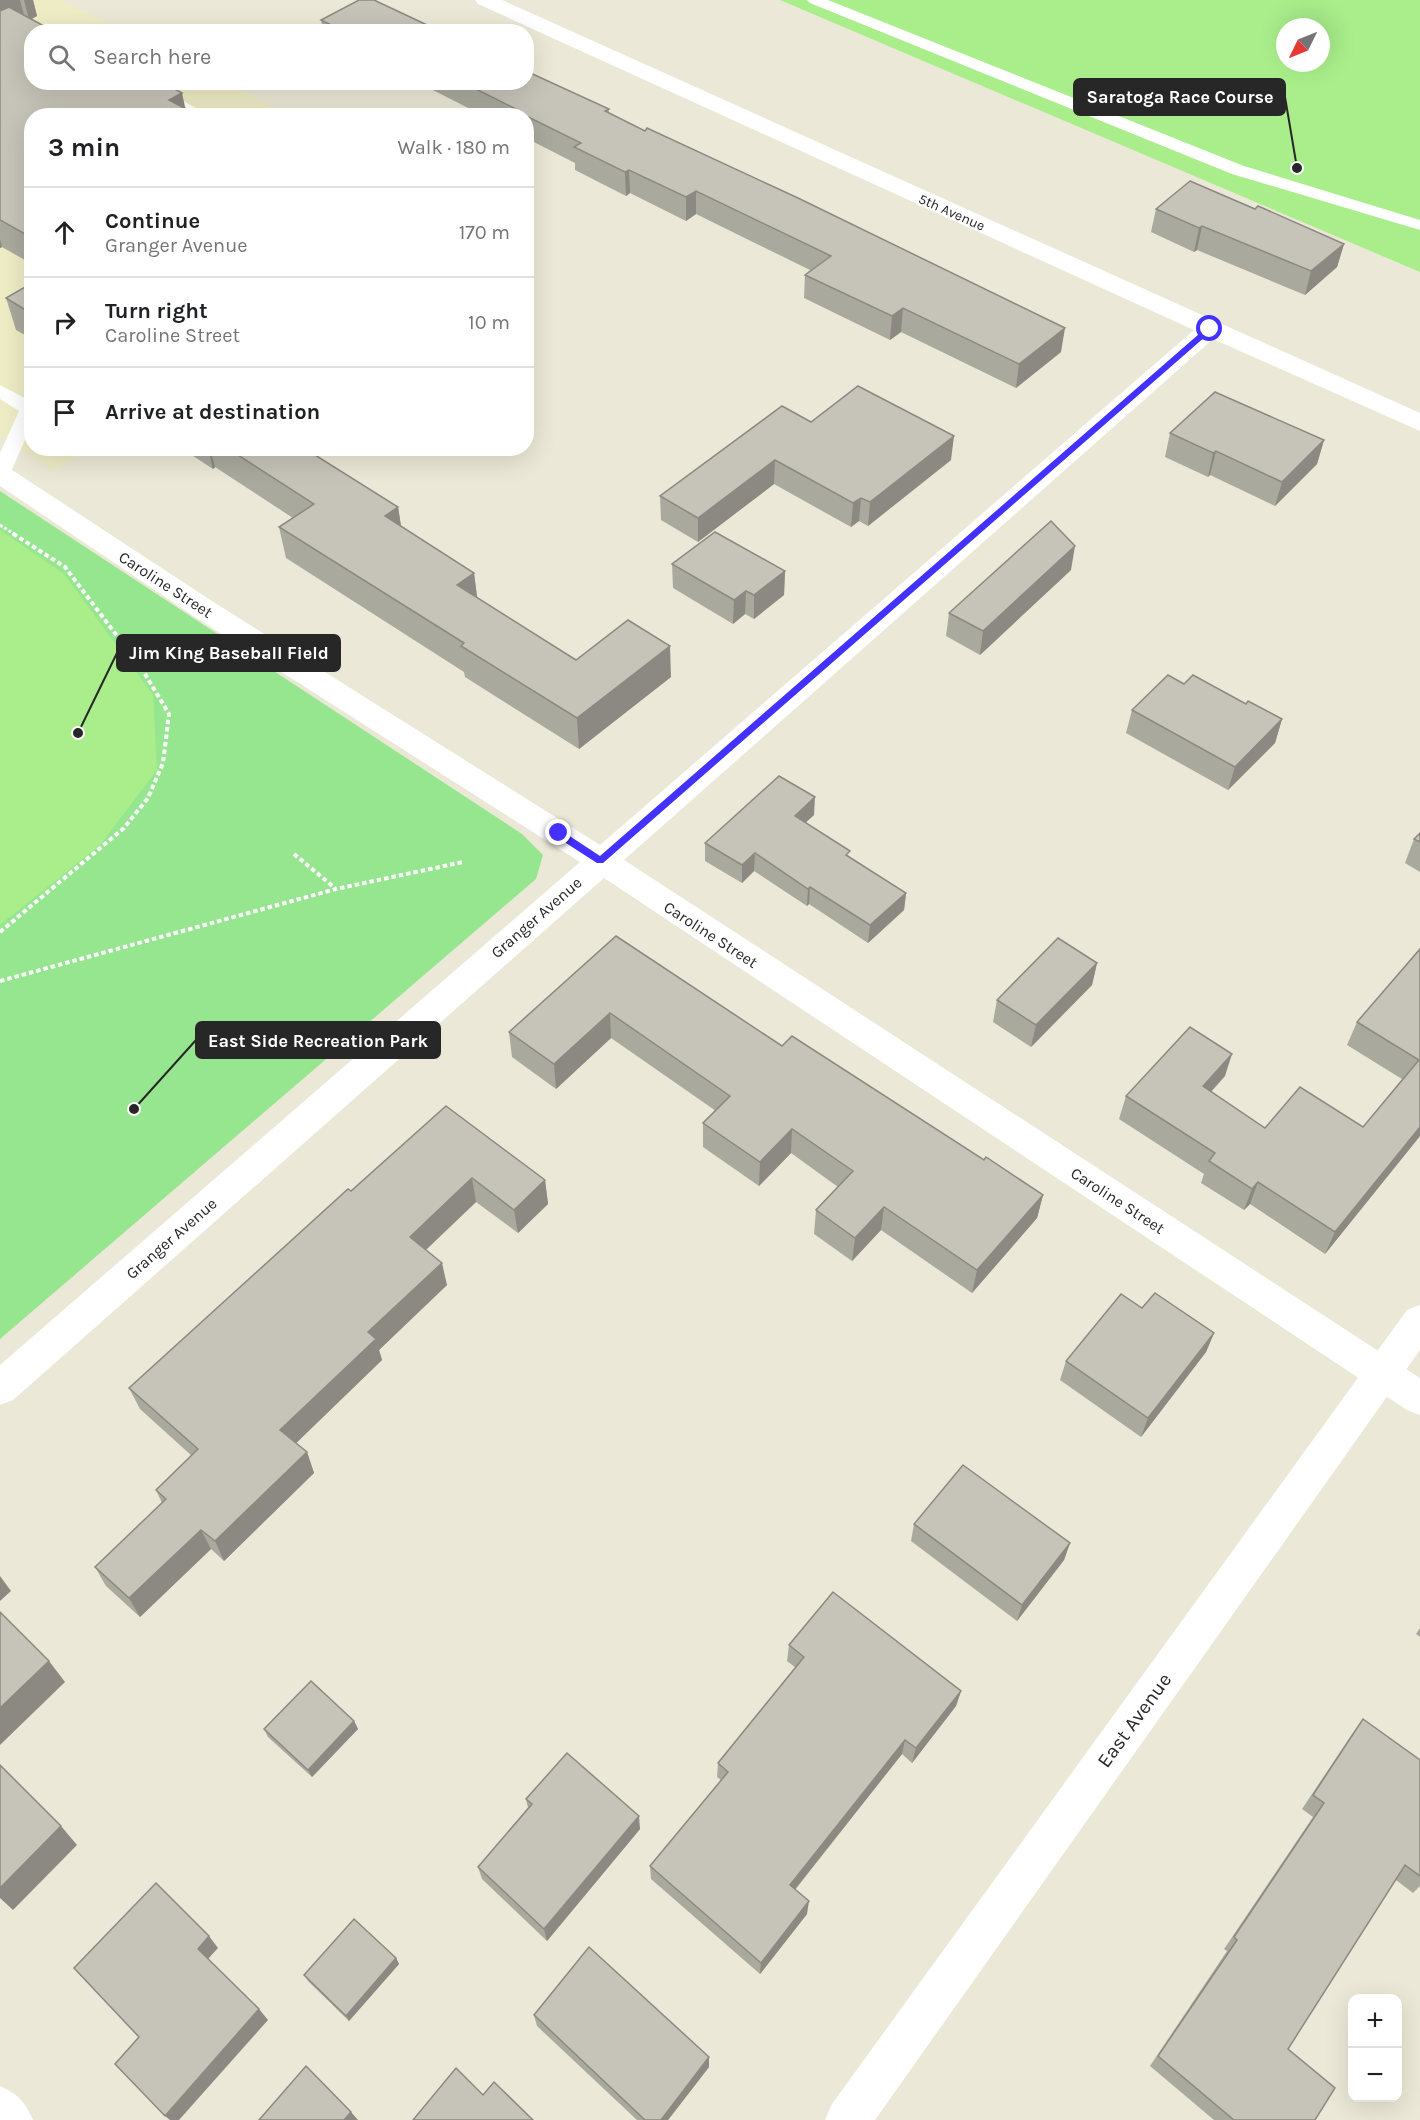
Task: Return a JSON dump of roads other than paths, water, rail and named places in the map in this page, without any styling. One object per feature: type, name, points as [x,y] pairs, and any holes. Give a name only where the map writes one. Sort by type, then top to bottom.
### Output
[{"type":"street","name":"5th Avenue","points":[[485,0],[1420,423]]},
{"type":"street","name":"Granger Avenue","points":[[0,1388],[1210,329]]},
{"type":"street","name":"Caroline Street","points":[[0,474],[205,610],[600,861],[1420,1398]]},
{"type":"street","name":"East Avenue","points":[[848,2120],[1420,1321]]},
{"type":"street","points":[[0,2109],[10,2120]]},
{"type":"lane","points":[[815,0],[1238,170],[1420,225]]},
{"type":"lane","points":[[152,90],[187,108]]},
{"type":"lane","points":[[0,391],[24,406]]},
{"type":"lane","points":[[0,474],[24,420]]},
{"type":"place","name":"Saratoga Race Course","points":[[1297,168]]},
{"type":"place","name":"Jim King Baseball Field","points":[[78,733]]},
{"type":"place","name":"East Side Recreation Park","points":[[134,1109]]}]
